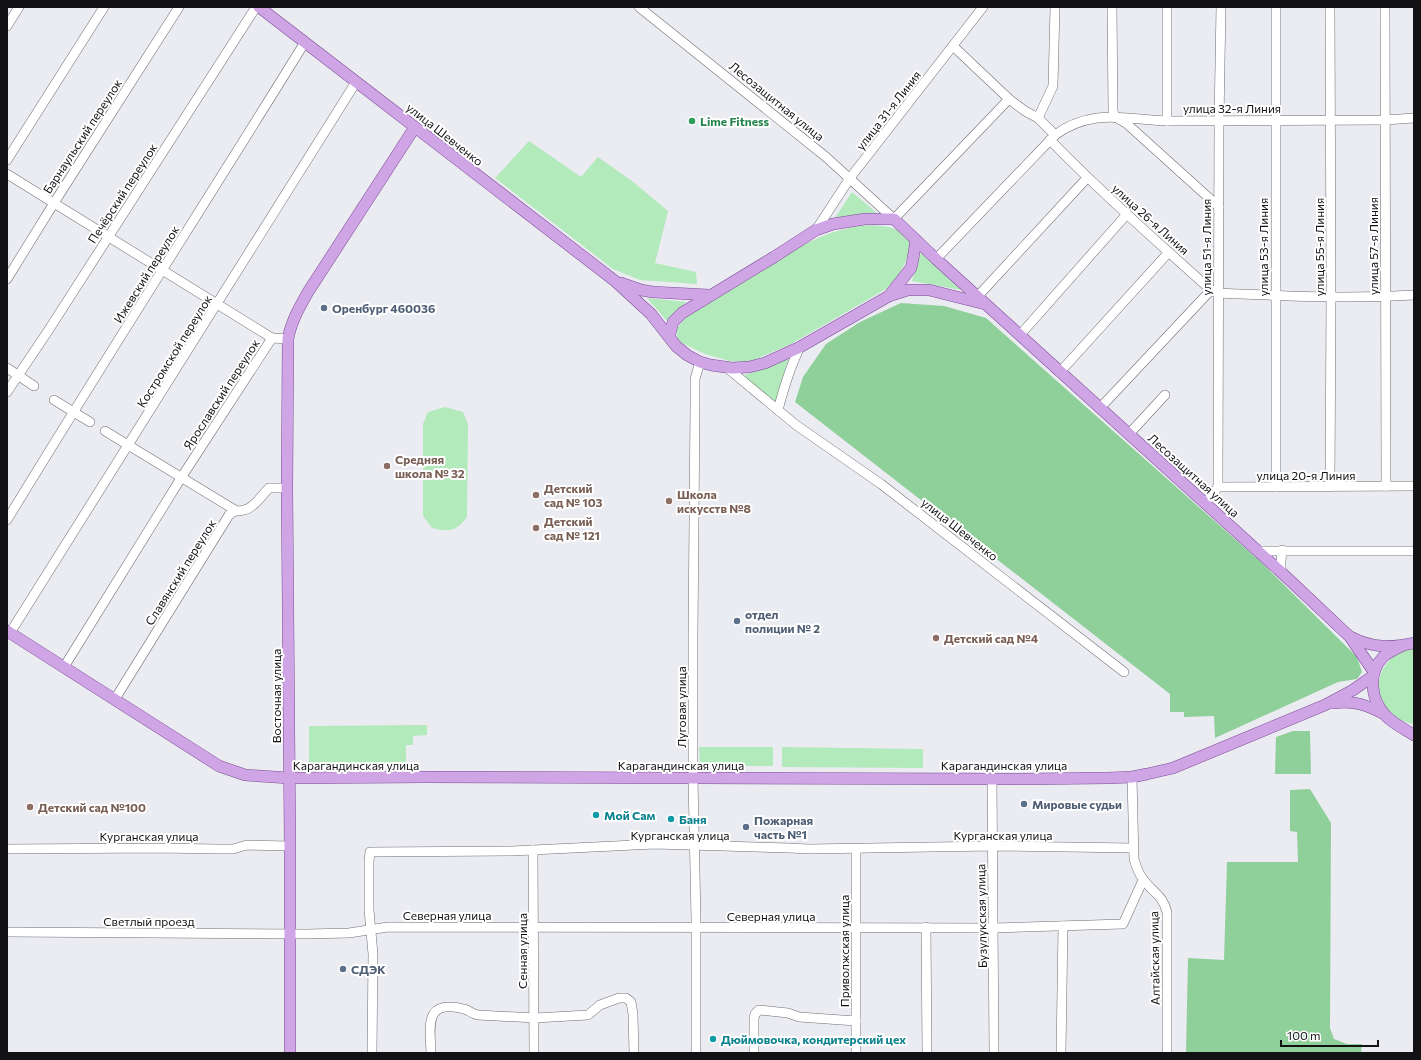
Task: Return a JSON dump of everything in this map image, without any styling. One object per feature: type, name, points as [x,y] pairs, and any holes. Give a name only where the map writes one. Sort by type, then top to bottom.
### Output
[{"type":"main road","name":"улица Шевченко","points":[[260,7],[615,281],[651,314],[680,350],[700,362]]},
{"type":"main road","points":[[288,339],[290,326],[295,314],[308,292],[415,127]]},
{"type":"main road","points":[[669,337],[671,326],[676,318],[689,308],[816,230],[838,223],[865,219],[894,219]]},
{"type":"main road","name":"Лесозащитная улица","points":[[894,219],[936,259],[1281,572],[1350,637],[1374,674]]},
{"type":"main road","points":[[700,362],[740,368],[756,366],[800,346],[889,296],[911,268],[916,240]]},
{"type":"main road","name":"улица Шевченко","points":[[615,281],[641,290],[653,292],[709,296]]},
{"type":"main road","name":"Лесозащитная улица","points":[[889,296],[908,290],[929,290],[988,305]]},
{"type":"main road","name":"Восточная улица","points":[[288,339],[287,488],[290,1053]]},
{"type":"main road","name":"Карагандинская улица","points":[[8,632],[219,766],[245,775],[289,778],[992,779],[1108,778],[1132,776],[1173,768],[1325,705],[1353,690],[1374,674]]},
{"type":"main road","points":[[1350,637],[1372,646],[1402,646]]},
{"type":"main road","points":[[1386,716],[1379,707],[1375,697],[1373,688],[1374,674],[1383,657],[1402,646],[1414,643]]},
{"type":"main road","points":[[1325,705],[1351,702],[1362,704],[1373,708],[1414,735]]},
{"type":"main road","points":[[1403,728],[1414,730]]},
{"type":"street","points":[[7,26],[19,7]]},
{"type":"street","points":[[7,160],[104,7]]},
{"type":"street","name":"Барнаульский переулок","points":[[7,279],[180,7]]},
{"type":"street","name":"Печёрский переулок","points":[[7,392],[256,7]]},
{"type":"street","name":"Лесозащитная улица","points":[[639,7],[753,97],[850,178],[894,219]]},
{"type":"street","name":"улица 31-я Линия","points":[[816,230],[850,178],[983,7]]},
{"type":"street","points":[[1038,118],[1053,86],[1055,7]]},
{"type":"street","points":[[1112,7],[1112,111],[1115,117],[1126,123],[1219,207]]},
{"type":"street","points":[[1167,7],[1167,121]]},
{"type":"street","name":"улица 51-я Линия","points":[[1218,487],[1214,291],[1219,207],[1221,7]]},
{"type":"street","name":"улица 53-я Линия","points":[[1276,7],[1276,488]]},
{"type":"street","name":"улица 55-я Линия","points":[[1330,7],[1332,297],[1330,487]]},
{"type":"street","name":"улица 57-я Линия","points":[[1385,7],[1386,486]]},
{"type":"street","name":"Ижевский переулок","points":[[7,520],[305,42]]},
{"type":"street","name":"улица 26-я Линия","points":[[953,46],[1009,99],[1025,111],[1038,118],[1052,138],[1087,178],[1214,291]]},
{"type":"street","name":"Костромской переулок","points":[[8,632],[218,305],[356,82]]},
{"type":"street","points":[[894,219],[1009,99]]},
{"type":"street","name":"улица 32-я Линия","points":[[936,259],[1052,138],[1065,128],[1080,122],[1096,118],[1115,117],[1167,121],[1385,120],[1414,118]]},
{"type":"street","points":[[7,174],[272,338]]},
{"type":"street","points":[[978,296],[1087,178]]},
{"type":"street","points":[[1020,335],[1127,214]]},
{"type":"street","points":[[1060,372],[1169,252]]},
{"type":"street","points":[[1100,408],[1214,291],[1276,296],[1385,297],[1414,295]]},
{"type":"street","name":"Ярославский переулок","points":[[64,667],[181,478],[272,338],[288,339]]},
{"type":"street","points":[[778,410],[785,382],[800,346]]},
{"type":"street","name":"Луговая улица","points":[[696,1053],[696,928],[693,778],[694,405],[695,379],[700,362]]},
{"type":"street","name":"улица Шевченко","points":[[726,367],[796,425],[881,484],[1124,672]]},
{"type":"street","points":[[7,368],[34,386]]},
{"type":"street","points":[[1129,434],[1164,395]]},
{"type":"street","points":[[54,400],[90,422]]},
{"type":"street","points":[[105,431],[129,444],[181,478],[235,510],[244,510],[251,507],[269,488],[287,488]]},
{"type":"street","name":"улица 20-я Линия","points":[[1218,487],[1276,488],[1414,486]]},
{"type":"street","points":[[1205,504],[1218,487]]},
{"type":"street","name":"Славянский переулок","points":[[115,699],[229,515],[235,510]]},
{"type":"street","points":[[1281,572],[1280,561],[1282,550]]},
{"type":"street","points":[[1258,551],[1414,551]]},
{"type":"street","name":"Алтайская улица","points":[[1132,776],[1134,859],[1137,870],[1143,880],[1165,904],[1167,912],[1167,1053]]},
{"type":"street","name":"Бузулукская улица","points":[[992,779],[994,1053]]},
{"type":"street","name":"Курганская улица","points":[[370,930],[370,852],[512,851],[649,844],[809,849],[992,846],[1133,848]]},
{"type":"street","name":"Курганская улица","points":[[7,849],[233,849],[247,846],[290,846]]},
{"type":"street","name":"Приволжская улица","points":[[856,849],[856,1053]]},
{"type":"street","name":"Сенная улица","points":[[533,850],[534,1053]]},
{"type":"street","name":"Северная улица","points":[[290,934],[350,933],[388,927],[994,928],[1123,924],[1143,880]]},
{"type":"street","points":[[1061,1053],[1063,926]]},
{"type":"street","points":[[926,927],[927,1053]]},
{"type":"street","points":[[370,930],[372,954],[372,1053]]},
{"type":"street","name":"Светлый проезд","points":[[7,932],[290,934]]},
{"type":"street","points":[[431,1053],[431,1016],[435,1011],[442,1008],[455,1007],[467,1009],[472,1014],[478,1015],[535,1018],[588,1015],[600,1005],[619,998],[626,998],[631,1002],[634,1053]]},
{"type":"street","points":[[754,1053],[754,1019],[755,1014],[759,1010],[788,1013],[799,1017],[856,1021]]},
{"type":"green space","points":[[529,141],[581,177],[598,157],[632,181],[668,211],[655,263],[696,272],[697,284],[640,280],[613,269],[495,178]]},
{"type":"green space","points":[[852,192],[878,214],[835,218]]},
{"type":"green space","points":[[872,225],[889,227],[897,230],[910,242],[908,256],[904,265],[897,278],[886,289],[791,344],[747,362],[730,361],[705,354],[680,342],[677,338],[677,329],[684,319],[798,248],[825,235],[840,230]]},
{"type":"green space","points":[[921,253],[961,290],[912,281]]},
{"type":"green space","points":[[647,298],[686,302],[667,321]]},
{"type":"green space","points":[[901,303],[944,306],[986,318],[1263,564],[1357,657],[1362,672],[1357,679],[1338,682],[1215,738],[1214,716],[1184,717],[1184,712],[1170,712],[1170,694],[795,402],[803,377],[826,344],[860,322]]},
{"type":"green space","points":[[789,357],[775,403],[743,376]]},
{"type":"green space","points":[[445,407],[463,412],[468,424],[467,517],[459,526],[452,530],[432,528],[423,516],[423,424],[428,412]]},
{"type":"green space","points":[[1414,649],[1414,724],[1403,721],[1394,716],[1382,700],[1379,690],[1379,680],[1389,661],[1401,652]]},
{"type":"green space","points":[[427,725],[427,735],[413,736],[413,745],[406,745],[406,766],[309,766],[309,726]]},
{"type":"green space","points":[[1293,731],[1310,731],[1311,774],[1275,774],[1276,737]]},
{"type":"green space","points":[[699,747],[773,747],[773,766],[700,766]]},
{"type":"green space","points":[[782,747],[923,749],[923,768],[782,767]]},
{"type":"green space","points":[[1310,789],[1331,823],[1330,1028],[1334,1039],[1347,1044],[1362,1044],[1361,1053],[1186,1053],[1188,958],[1224,960],[1227,862],[1298,862],[1297,832],[1290,831],[1290,790]]},
{"type":"place","name":"Lime Fitness","points":[[692,121]]},
{"type":"place","name":"Оренбург 460036","points":[[324,308]]},
{"type":"place","name":"Средняя школа № 32","points":[[387,466]]},
{"type":"place","name":"Детский сад № 103","points":[[536,495]]},
{"type":"place","name":"Школа искусств №8","points":[[669,501]]},
{"type":"place","name":"Детский сад № 121","points":[[536,528]]},
{"type":"place","name":"отдел полиции № 2","points":[[737,621]]},
{"type":"place","name":"Детский сад №4","points":[[936,638]]},
{"type":"place","name":"Мировые судьи","points":[[1024,804]]},
{"type":"place","name":"Детский сад №100","points":[[30,807]]},
{"type":"place","name":"Мой Cам","points":[[596,815]]},
{"type":"place","name":"Баня","points":[[671,819]]},
{"type":"place","name":"Пожарная часть №1","points":[[746,827]]},
{"type":"place","name":"СДЭК","points":[[343,969]]},
{"type":"place","name":"Дюймовочка, кондитерский цех","points":[[713,1039]]}]
